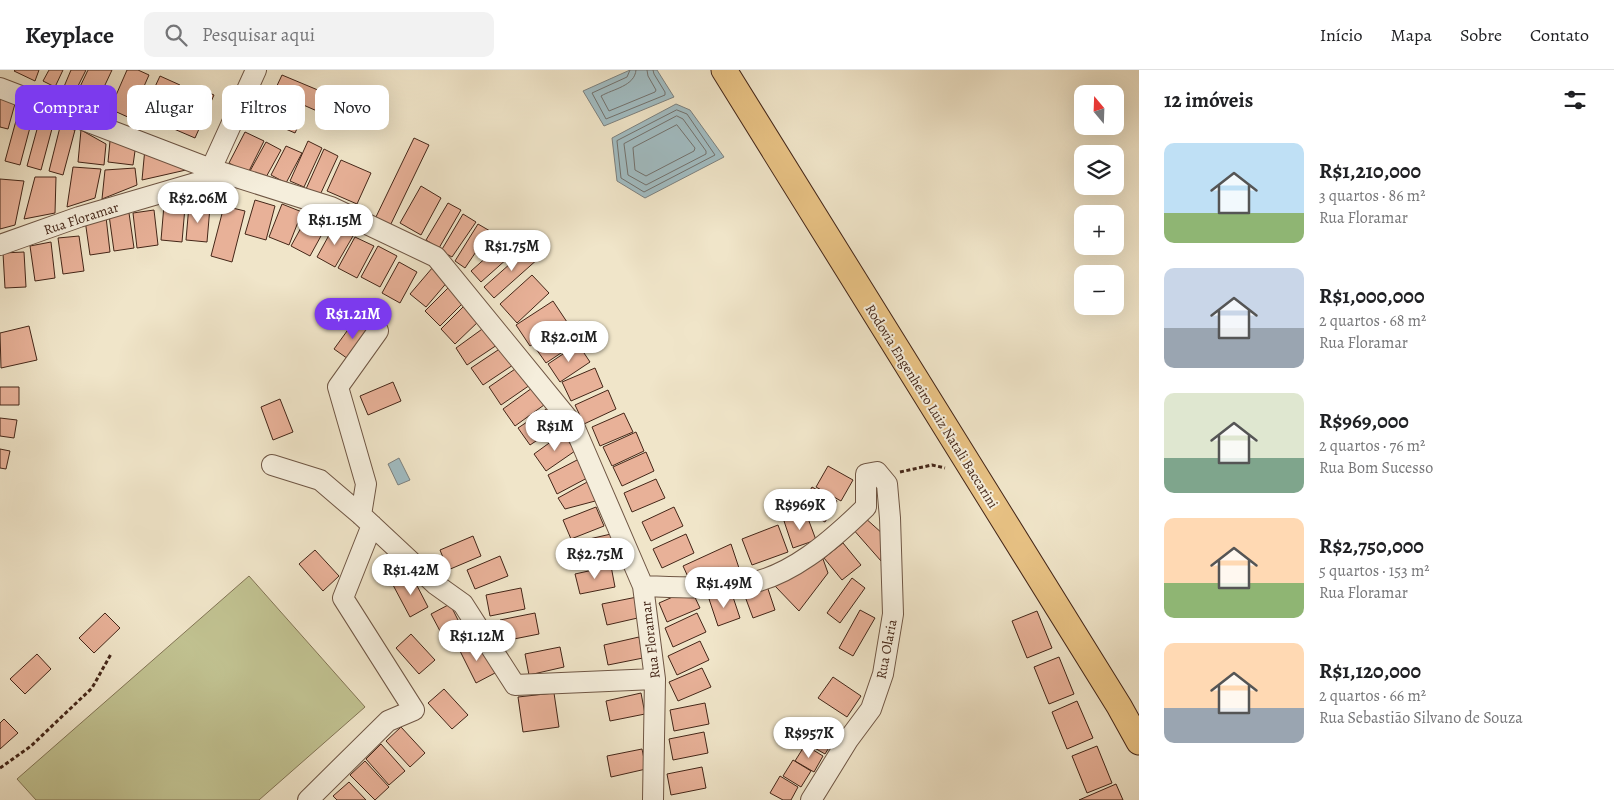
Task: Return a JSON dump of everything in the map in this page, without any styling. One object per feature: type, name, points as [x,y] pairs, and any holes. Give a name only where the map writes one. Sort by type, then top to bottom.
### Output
[{"type":"main road","name":"Rodovia Engenheiro Luiz Natali Baccarini","points":[[724,70],[1114,698],[1139,742]]},
{"type":"street","points":[[0,88],[218,172],[256,70]]},
{"type":"street","name":"Rua Floramar","points":[[0,245],[218,172],[331,207],[436,258],[574,426],[643,586],[655,679],[653,800]]},
{"type":"street","points":[[308,800],[388,721],[414,710],[343,598],[367,520],[366,484],[338,387],[378,330]]},
{"type":"street","points":[[272,465],[320,480],[367,520],[435,584],[463,604],[515,685],[655,679]]},
{"type":"street","points":[[643,586],[741,585],[778,574],[816,550],[844,528],[866,507],[866,474],[877,472],[884,480]]},
{"type":"street","name":"Rua Olaria","points":[[811,800],[848,740],[871,709],[883,674],[893,614],[890,518],[887,484],[884,480]]},
{"type":"path","points":[[884,480],[898,472],[932,465],[974,474]]},
{"type":"path","points":[[0,768],[31,746],[92,688],[111,654]]},
{"type":"green space","points":[[249,576],[365,707],[259,800],[36,800],[17,779]]},
{"type":"water","points":[[630,70],[657,70],[674,97],[604,126],[583,91]]},
{"type":"water","points":[[676,104],[690,110],[724,157],[645,198],[617,181],[612,138]]},
{"type":"water","points":[[399,458],[410,480],[398,485],[388,464]]},
{"type":"building","points":[[15,70],[39,70],[35,81]]},
{"type":"building","points":[[49,70],[63,70],[56,85],[43,81]]},
{"type":"building","points":[[71,70],[86,70],[78,85],[65,85]]},
{"type":"building","points":[[88,70],[112,70],[105,85],[81,85]]},
{"type":"building","points":[[127,70],[138,70],[149,75],[145,85],[127,85],[127,117],[117,112],[117,93]]},
{"type":"building","points":[[282,75],[315,89],[315,110],[305,106],[305,85],[277,85]]},
{"type":"building","points":[[160,76],[180,85],[156,85]]},
{"type":"building","points":[[0,96],[15,100],[8,129],[0,127]]},
{"type":"building","points":[[15,124],[15,130],[29,130],[20,165],[5,161]]},
{"type":"building","points":[[37,130],[52,130],[41,170],[27,166]]},
{"type":"building","points":[[59,130],[75,130],[63,175],[49,171]]},
{"type":"building","points":[[81,130],[106,144],[104,165],[78,162]]},
{"type":"building","points":[[176,130],[199,130],[195,138]]},
{"type":"building","points":[[245,132],[264,141],[248,173],[229,163]]},
{"type":"building","points":[[414,138],[429,145],[389,228],[374,221]]},
{"type":"building","points":[[110,141],[136,144],[133,165],[108,162]]},
{"type":"building","points":[[308,141],[322,148],[304,187],[290,181]]},
{"type":"building","points":[[266,142],[281,150],[265,179],[250,171]]},
{"type":"building","points":[[286,146],[302,153],[286,183],[271,175]]},
{"type":"building","points":[[145,148],[182,162],[186,170],[142,180]]},
{"type":"building","points":[[324,149],[338,156],[320,195],[306,189]]},
{"type":"building","points":[[341,160],[371,173],[357,204],[327,191]]},
{"type":"building","points":[[73,167],[101,169],[95,198],[67,207]]},
{"type":"building","points":[[135,168],[137,185],[102,199],[105,170]]},
{"type":"building","points":[[35,177],[56,177],[55,213],[24,219]]},
{"type":"building","points":[[0,179],[24,181],[15,225],[0,229]]},
{"type":"building","points":[[421,186],[441,198],[421,235],[400,223]]},
{"type":"building","points":[[255,200],[275,206],[266,240],[245,234]]},
{"type":"building","points":[[448,203],[461,210],[439,248],[426,240]]},
{"type":"building","points":[[282,204],[302,212],[289,245],[269,237]]},
{"type":"building","points":[[164,205],[185,207],[182,242],[161,240]]},
{"type":"building","points":[[189,205],[210,207],[207,242],[186,240]]},
{"type":"building","points":[[224,206],[245,211],[232,262],[211,256]]},
{"type":"building","points":[[154,210],[158,245],[137,248],[133,213]]},
{"type":"building","points":[[129,213],[134,248],[114,251],[109,215]]},
{"type":"building","points":[[463,214],[476,222],[452,257],[441,251]]},
{"type":"building","points":[[308,215],[327,225],[310,256],[291,246]]},
{"type":"building","points":[[106,217],[110,252],[90,255],[85,220]]},
{"type":"building","points":[[478,224],[490,231],[465,268],[455,261]]},
{"type":"building","points":[[334,226],[353,236],[335,267],[317,257]]},
{"type":"building","points":[[516,231],[526,242],[481,282],[471,271]]},
{"type":"building","points":[[79,236],[84,271],[63,274],[58,238]]},
{"type":"building","points":[[355,237],[374,246],[357,278],[338,268]]},
{"type":"building","points":[[51,242],[55,278],[35,281],[30,246]]},
{"type":"building","points":[[378,246],[397,256],[380,287],[361,277]]},
{"type":"building","points":[[529,247],[539,258],[494,298],[484,287]]},
{"type":"building","points":[[24,252],[26,287],[5,288],[3,253]]},
{"type":"building","points":[[399,262],[417,272],[400,303],[382,293]]},
{"type":"building","points":[[433,267],[449,280],[426,307],[410,294]]},
{"type":"building","points":[[532,275],[549,293],[517,323],[500,304]]},
{"type":"building","points":[[450,286],[465,301],[440,326],[425,311]]},
{"type":"building","points":[[553,301],[567,322],[530,346],[516,325]]},
{"type":"building","points":[[466,304],[481,319],[455,344],[441,329]]},
{"type":"building","points":[[355,320],[372,332],[351,361],[334,349]]},
{"type":"building","points":[[29,326],[37,360],[1,368],[0,333]]},
{"type":"building","points":[[564,326],[576,343],[546,363],[534,346]]},
{"type":"building","points":[[485,327],[497,345],[467,365],[456,348]]},
{"type":"building","points":[[578,344],[590,362],[560,382],[548,364]]},
{"type":"building","points":[[501,348],[513,365],[483,385],[471,368]]},
{"type":"building","points":[[518,367],[530,385],[501,405],[489,387]]},
{"type":"building","points":[[595,368],[603,387],[571,401],[562,382]]},
{"type":"building","points":[[393,382],[401,401],[368,415],[360,396]]},
{"type":"building","points":[[0,387],[19,387],[19,405],[0,405]]},
{"type":"building","points":[[532,388],[544,405],[515,426],[503,409]]},
{"type":"building","points":[[608,390],[616,409],[584,424],[575,405]]},
{"type":"building","points":[[280,399],[293,432],[273,440],[261,407]]},
{"type":"building","points":[[548,408],[560,425],[530,445],[518,428]]},
{"type":"building","points":[[624,413],[633,432],[600,446],[592,427]]},
{"type":"building","points":[[0,418],[17,420],[14,438],[0,436]]},
{"type":"building","points":[[636,432],[644,451],[612,466],[603,447]]},
{"type":"building","points":[[563,433],[575,451],[546,471],[534,454]]},
{"type":"building","points":[[0,449],[10,451],[6,469],[0,468]]},
{"type":"building","points":[[646,452],[654,471],[622,486],[613,467]]},
{"type":"building","points":[[579,459],[589,477],[557,494],[548,475]]},
{"type":"building","points":[[828,466],[853,480],[841,501],[816,487]]},
{"type":"building","points":[[656,479],[665,498],[632,512],[624,493]]},
{"type":"building","points":[[589,481],[599,500],[565,509],[558,498]]},
{"type":"building","points":[[812,487],[837,501],[825,522],[800,508]]},
{"type":"building","points":[[596,507],[604,526],[571,539],[563,520]]},
{"type":"building","points":[[674,507],[683,526],[651,541],[642,522]]},
{"type":"building","points":[[806,513],[816,540],[793,548],[784,521]]},
{"type":"building","points":[[864,517],[883,534],[881,561],[852,528]]},
{"type":"building","points":[[778,525],[788,552],[752,565],[742,539]]},
{"type":"building","points":[[611,534],[615,555],[580,562],[576,542]]},
{"type":"building","points":[[686,534],[694,553],[662,568],[653,549]]},
{"type":"building","points":[[473,536],[481,556],[448,570],[440,550]]},
{"type":"building","points":[[843,543],[861,565],[842,580],[824,558]]},
{"type":"building","points":[[731,544],[740,571],[718,579],[689,579],[683,566]]},
{"type":"building","points":[[315,550],[339,576],[323,591],[299,564]]},
{"type":"building","points":[[500,556],[508,576],[475,589],[467,570]]},
{"type":"building","points":[[823,559],[828,573],[799,611],[775,586]]},
{"type":"building","points":[[611,566],[615,587],[580,594],[575,574]]},
{"type":"building","points":[[412,576],[428,607],[410,617],[393,585]]},
{"type":"building","points":[[852,578],[865,588],[840,623],[827,613]]},
{"type":"building","points":[[766,583],[775,610],[753,618],[743,591]]},
{"type":"building","points":[[521,588],[525,609],[490,616],[486,595]]},
{"type":"building","points":[[691,589],[700,608],[667,622],[659,603]]},
{"type":"building","points":[[731,591],[740,618],[718,626],[709,599]]},
{"type":"building","points":[[637,597],[642,617],[607,625],[602,604]]},
{"type":"building","points":[[450,604],[466,636],[448,646],[431,614]]},
{"type":"building","points":[[860,610],[875,618],[853,656],[839,648]]},
{"type":"building","points":[[1037,611],[1052,648],[1027,658],[1012,621]]},
{"type":"building","points":[[105,613],[120,628],[94,653],[79,638]]},
{"type":"building","points":[[535,613],[539,634],[504,641],[500,620]]},
{"type":"building","points":[[697,613],[706,632],[673,647],[665,628]]},
{"type":"building","points":[[411,634],[435,660],[419,674],[396,648]]},
{"type":"building","points":[[639,637],[643,658],[608,665],[604,645]]},
{"type":"building","points":[[700,641],[709,660],[677,675],[668,656]]},
{"type":"building","points":[[478,642],[495,673],[476,683],[460,651]]},
{"type":"building","points":[[560,647],[564,667],[529,675],[525,654]]},
{"type":"building","points":[[37,654],[51,669],[25,694],[10,679]]},
{"type":"building","points":[[1059,657],[1074,694],[1049,704],[1034,667]]},
{"type":"building","points":[[702,668],[711,687],[678,701],[669,682]]},
{"type":"building","points":[[833,677],[861,696],[847,717],[818,698]]},
{"type":"building","points":[[444,689],[468,715],[452,729],[428,703]]},
{"type":"building","points":[[554,693],[559,727],[523,732],[518,697]]},
{"type":"building","points":[[641,693],[645,714],[610,721],[606,701]]},
{"type":"building","points":[[1077,701],[1093,738],[1067,749],[1052,712]]},
{"type":"building","points":[[705,703],[709,724],[674,731],[670,710]]},
{"type":"building","points":[[4,719],[18,733],[0,749],[0,723]]},
{"type":"building","points":[[401,727],[425,753],[410,767],[386,741]]},
{"type":"building","points":[[816,727],[835,738],[825,754],[806,743]]},
{"type":"building","points":[[704,732],[708,753],[673,760],[669,739]]},
{"type":"building","points":[[381,744],[405,771],[389,785],[366,759]]},
{"type":"building","points":[[805,745],[823,756],[814,772],[795,761]]},
{"type":"building","points":[[1097,746],[1112,783],[1087,793],[1072,756]]},
{"type":"building","points":[[642,749],[646,769],[611,777],[607,756]]},
{"type":"building","points":[[793,760],[811,771],[801,787],[783,776]]},
{"type":"building","points":[[365,761],[389,787],[375,800],[350,775]]},
{"type":"building","points":[[702,767],[706,788],[671,795],[667,774]]},
{"type":"building","points":[[780,776],[798,787],[791,800],[783,800],[770,793]]},
{"type":"building","points":[[349,782],[366,800],[337,800],[333,796]]},
{"type":"building","points":[[1116,784],[1123,800],[1079,800]]}]
